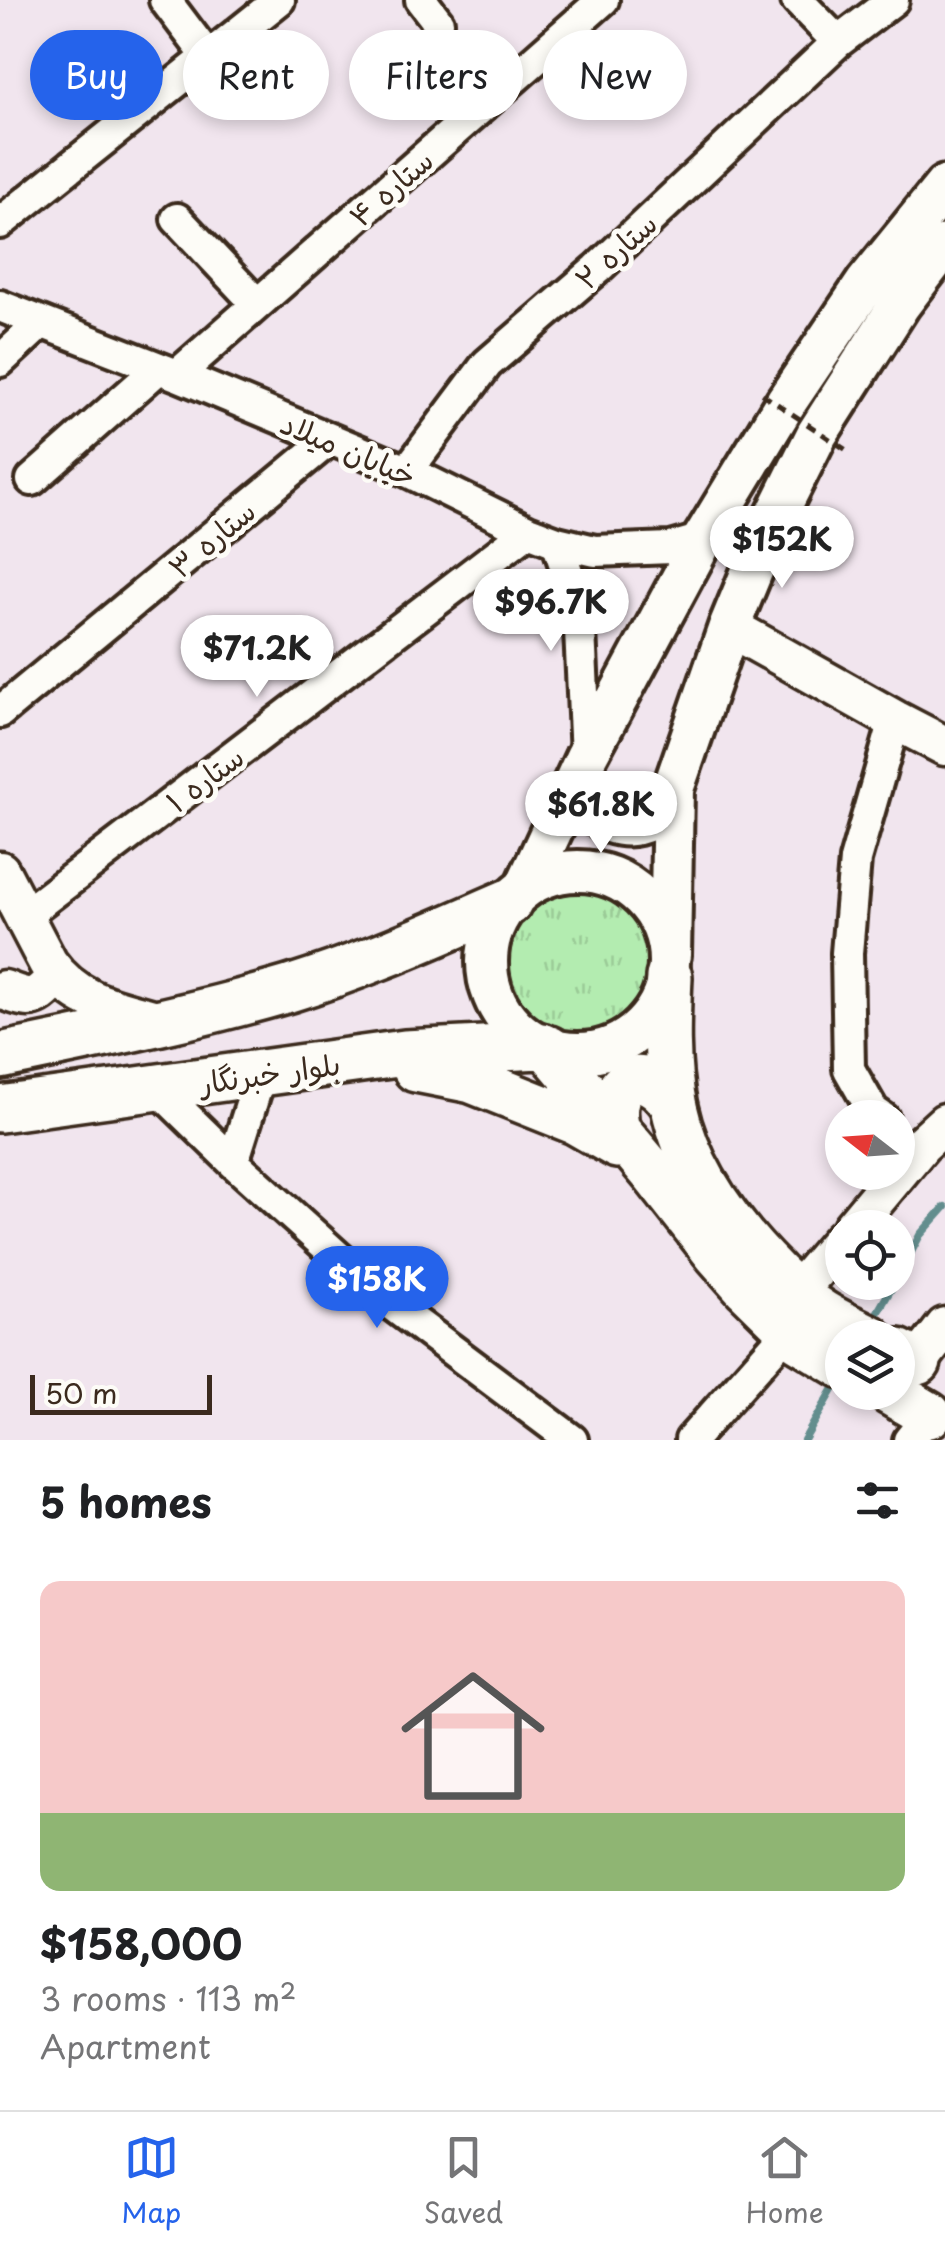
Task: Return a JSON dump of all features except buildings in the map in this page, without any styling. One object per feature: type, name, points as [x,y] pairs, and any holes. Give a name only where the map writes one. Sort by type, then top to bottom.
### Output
[{"type":"main road","points":[[0,1056],[166,1023],[291,988],[381,958],[518,894],[548,875],[572,870],[596,872],[639,893],[655,911],[666,933],[669,966],[662,1000],[632,1037],[588,1054],[564,1053],[517,1031],[499,1009],[489,982],[487,954],[494,926],[518,894],[703,538],[786,402],[867,282],[945,186]]},
{"type":"main road","points":[[586,757],[584,791],[590,807],[611,823],[643,823],[664,806],[729,627],[769,530],[816,434],[900,304],[945,246]]},
{"type":"main road","points":[[673,789],[666,1025],[674,1106],[687,1149],[707,1188],[800,1318],[825,1345]]},
{"type":"main road","points":[[545,1047],[717,1254],[800,1318],[825,1325]]},
{"type":"main road","name":"بلوار خبرنگار","points":[[0,1109],[405,1054],[545,1047]]},
{"type":"main road","points":[[360,1060],[472,1080],[628,1143]]},
{"type":"main road","points":[[628,1143],[613,1103],[618,1090],[638,1079],[653,1082],[664,1090],[674,1106]]},
{"type":"street","points":[[165,0],[188,30]]},
{"type":"street","points":[[242,30],[279,0]]},
{"type":"street","name":"ستاره ۴","points":[[32,480],[258,304],[603,0]]},
{"type":"street","points":[[797,0],[838,42]]},
{"type":"street","name":"ستاره ۲","points":[[407,471],[487,364],[597,269],[838,42],[892,0]]},
{"type":"street","points":[[0,224],[183,77]]},
{"type":"street","points":[[177,220],[258,304]]},
{"type":"street","points":[[900,304],[930,280],[945,276]]},
{"type":"street","name":"خیابان میلاد","points":[[0,306],[407,471],[528,532],[557,542],[595,551],[671,548],[703,538]]},
{"type":"street","points":[[0,361],[42,323]]},
{"type":"street","name":"ستاره ۳","points":[[0,712],[329,440]]},
{"type":"street","name":"ستاره ۱","points":[[30,928],[528,532]]},
{"type":"street","points":[[557,542],[575,596],[580,630],[586,757]]},
{"type":"street","points":[[729,627],[945,746]]},
{"type":"street","points":[[868,1100],[849,1069],[847,954],[855,860],[895,720]]},
{"type":"street","points":[[0,871],[57,976],[99,1004],[166,1023]]},
{"type":"street","points":[[1,986],[25,999],[39,996],[57,976]]},
{"type":"street","points":[[233,1162],[260,1073]]},
{"type":"street","points":[[157,1088],[388,1302],[572,1440]]},
{"type":"street","points":[[865,1210],[921,1132]]},
{"type":"street","points":[[691,1440],[800,1318],[825,1270]]},
{"type":"street","points":[[919,1394],[945,1327]]},
{"type":"path","points":[[762,394],[848,450]]},
{"type":"green space","points":[[578,890],[606,896],[629,912],[645,935],[651,963],[645,991],[629,1014],[606,1030],[578,1036],[550,1030],[527,1014],[511,991],[505,963],[511,935],[527,912],[550,896]]},
{"type":"waterway","points":[[915,1245],[945,1207]]},
{"type":"waterway","points":[[873,1320],[885,1300]]},
{"type":"waterway","points":[[804,1440],[825,1404]]}]
